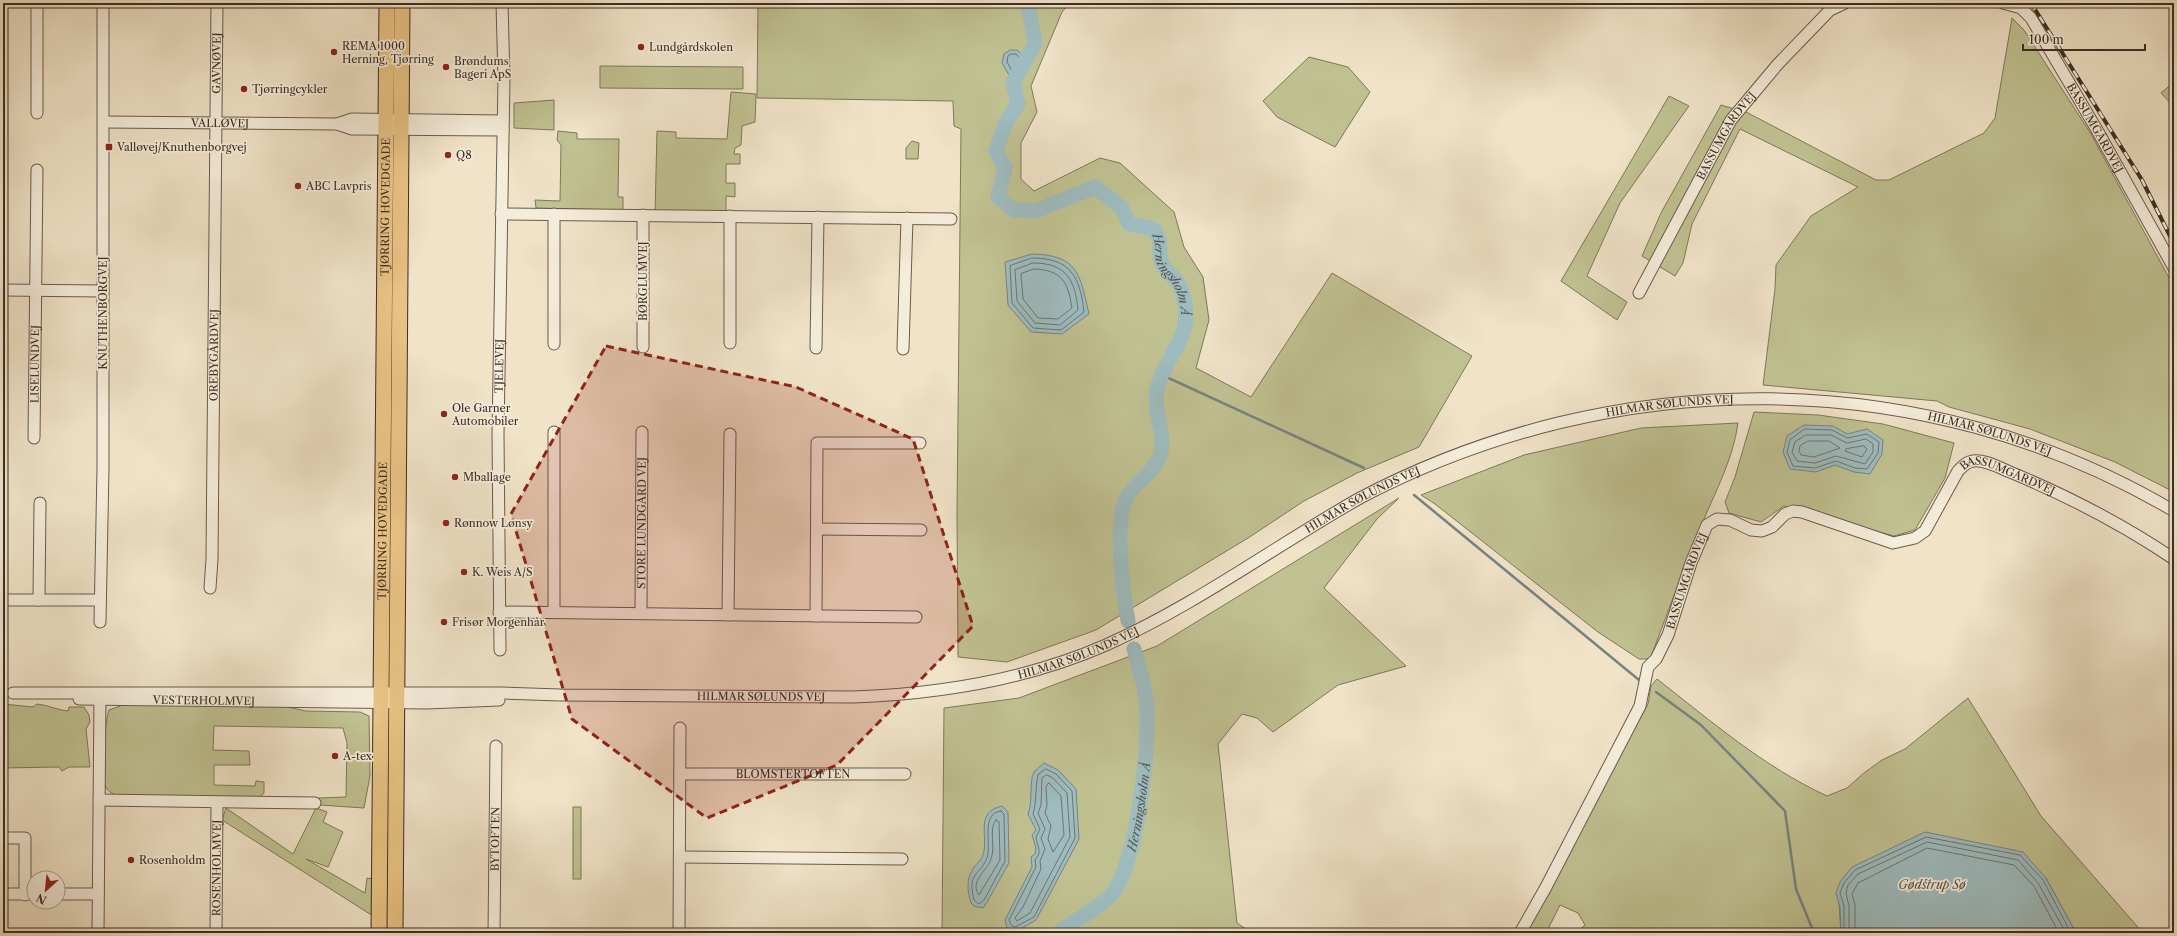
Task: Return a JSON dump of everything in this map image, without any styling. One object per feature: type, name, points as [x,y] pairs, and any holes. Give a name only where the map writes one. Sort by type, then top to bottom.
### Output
[{"type":"main road","points":[[387,3],[393,124]]},
{"type":"main road","points":[[393,124],[402,3]]},
{"type":"main road","name":"TJØRRING HOVEDGADE","points":[[379,933],[381,697],[393,124]]},
{"type":"main road","name":"TJØRRING HOVEDGADE","points":[[393,124],[397,697],[395,933]]},
{"type":"street","points":[[37,3],[37,113]]},
{"type":"street","name":"KNUTHENBORGVEJ","points":[[100,622],[103,468],[103,3]]},
{"type":"street","name":"TJELEVEJ","points":[[500,650],[498,434],[503,126],[502,3]]},
{"type":"street","name":"BASSUMGÅRDVEJ","points":[[1639,293],[1731,120],[1778,64],[1830,10],[1845,3]]},
{"type":"street","name":"BASSUMGÅRDVEJ","points":[[2003,3],[2021,8],[2030,18],[2109,150],[2174,268]]},
{"type":"street","name":"GAVNØVEJ","points":[[217,4],[217,123]]},
{"type":"street","name":"VALLØVEJ","points":[[104,122],[337,124],[352,119],[393,124]]},
{"type":"street","name":"OREBYGÅRDVEJ","points":[[210,588],[212,558],[217,123]]},
{"type":"street","points":[[393,124],[503,126]]},
{"type":"street","name":"LISELUNDVEJ","points":[[34,438],[37,170]]},
{"type":"street","points":[[501,214],[951,218]]},
{"type":"street","points":[[554,214],[554,344]]},
{"type":"street","name":"BØRGLUMVEJ","points":[[642,215],[643,347]]},
{"type":"street","points":[[730,216],[730,343]]},
{"type":"street","points":[[816,348],[818,217]]},
{"type":"street","points":[[903,349],[907,218]]},
{"type":"street","points":[[3,290],[103,291]]},
{"type":"street","name":"HILMAR SØLUNDS VEJ","points":[[397,697],[500,700],[560,695],[880,696],[949,689],[1016,676],[1073,658],[1140,629],[1188,602],[1339,510],[1392,481],[1426,466],[1477,446],[1530,429],[1589,415],[1654,404],[1722,399],[1788,399],[1855,404],[1927,416],[1998,434],[2050,452],[2117,480],[2174,511]]},
{"type":"street","points":[[554,432],[554,612]]},
{"type":"street","name":"STORE LUNDGÅRD VEJ","points":[[641,613],[642,432]]},
{"type":"street","points":[[728,615],[730,434]]},
{"type":"street","points":[[816,616],[817,443],[920,444]]},
{"type":"street","name":"BASSUMGÅRDVEJ","points":[[1520,933],[1546,887],[1640,706],[1648,667],[1656,660],[1668,635],[1691,563],[1707,525],[1717,520],[1730,520],[1751,530],[1762,531],[1772,527],[1785,514],[1793,511],[1802,512],[1893,543],[1906,542],[1925,531],[1958,471],[1965,464],[1974,460],[1988,463],[2052,489],[2107,516],[2174,559]]},
{"type":"street","points":[[39,600],[40,504]]},
{"type":"street","points":[[817,529],[921,530]]},
{"type":"street","points":[[3,600],[100,600]]},
{"type":"street","points":[[499,612],[916,617]]},
{"type":"street","name":"VESTERHOLMVEJ","points":[[8,693],[99,696],[397,697]]},
{"type":"street","points":[[98,933],[99,696]]},
{"type":"street","points":[[679,933],[680,728]]},
{"type":"street","name":"BYTOFTEN","points":[[494,933],[496,746]]},
{"type":"street","name":"BLOMSTERTOFTEN","points":[[680,774],[905,774]]},
{"type":"street","points":[[99,800],[217,803],[315,803]]},
{"type":"street","name":"ROSENHOLMVEJ","points":[[216,933],[217,803]]},
{"type":"street","points":[[3,838],[25,838],[27,870]]},
{"type":"street","points":[[680,857],[902,858]]},
{"type":"street","points":[[3,894],[26,895]]},
{"type":"street","points":[[66,894],[98,894]]},
{"type":"highlighted area","points":[[606,346],[796,387],[913,439],[973,626],[837,765],[707,818],[572,719],[511,514]]},
{"type":"green space","points":[[758,3],[1070,3],[1062,12],[1031,86],[1037,112],[1021,143],[1021,179],[1034,191],[1100,158],[1120,163],[1174,212],[1184,247],[1203,277],[1209,320],[1196,368],[1251,397],[1332,273],[1472,356],[1419,447],[1357,473],[1304,501],[1248,538],[1096,630],[1007,662],[958,657],[957,513],[961,129],[954,126],[953,101],[757,98]]},
{"type":"green space","points":[[2012,18],[2024,30],[2091,134],[2174,287],[2174,492],[2115,462],[2030,429],[1949,407],[1937,401],[1763,385],[1775,289],[1776,265],[1811,216],[1858,187],[1740,129],[1692,224],[1683,263],[1675,276],[1642,256],[1661,213],[1721,105],[1748,113],[1876,180],[1889,180],[1984,133],[1995,118]]},
{"type":"green space","points":[[1309,57],[1348,67],[1370,92],[1335,147],[1277,117],[1263,101]]},
{"type":"green space","points":[[600,66],[743,67],[743,89],[600,88]]},
{"type":"green space","points":[[2174,82],[2174,107],[2161,93]]},
{"type":"green space","points":[[731,92],[756,94],[755,122],[742,126],[741,145],[735,148],[734,154],[740,154],[740,164],[726,164],[726,183],[735,183],[735,197],[726,196],[726,215],[655,215],[657,131],[676,132],[676,138],[727,139]]},
{"type":"green space","points":[[1669,96],[1689,106],[1620,203],[1587,276],[1627,302],[1617,320],[1561,281]]},
{"type":"green space","points":[[554,100],[554,130],[514,128],[514,103]]},
{"type":"green space","points":[[558,131],[577,133],[577,139],[619,139],[618,197],[623,197],[623,210],[536,208],[535,200],[560,201],[561,145],[557,140]]},
{"type":"green space","points":[[912,141],[919,143],[918,159],[906,159],[906,148]]},
{"type":"green space","points":[[1754,412],[1818,415],[1883,424],[1954,443],[1945,478],[1915,530],[1894,536],[1784,506],[1761,522],[1729,513],[1725,502],[1735,477]]},
{"type":"green space","points":[[1738,423],[1736,437],[1728,463],[1694,543],[1650,659],[1639,659],[1598,632],[1435,504],[1421,495],[1524,455],[1641,428]]},
{"type":"green space","points":[[1399,498],[1377,519],[1324,588],[1406,666],[1338,685],[1273,732],[1257,718],[1242,714],[1218,744],[1237,923],[1252,933],[942,933],[944,708],[1019,698],[1157,646]]},
{"type":"green space","points":[[1657,679],[1718,727],[1760,757],[1781,771],[1827,796],[1847,788],[1882,760],[1905,749],[1968,698],[2041,816],[2143,933],[2076,933],[2046,878],[1839,903],[1841,933],[1576,933],[1585,925],[1578,913],[1560,905],[1547,931],[1560,933],[1522,933],[1648,704],[1651,686]]},
{"type":"green space","points":[[3,704],[33,707],[37,704],[68,711],[69,707],[84,707],[89,715],[90,722],[86,729],[90,767],[69,767],[62,771],[59,767],[3,768]]},
{"type":"green space","points":[[123,705],[283,706],[306,711],[360,712],[369,716],[370,776],[364,808],[320,805],[319,798],[346,797],[347,743],[343,728],[214,726],[213,750],[249,751],[250,765],[214,765],[214,785],[255,786],[256,781],[264,782],[264,793],[260,797],[116,795],[109,792],[105,785],[103,760],[107,716],[109,710]]},
{"type":"green space","points":[[573,807],[581,807],[581,879],[573,879]]},
{"type":"green space","points":[[226,808],[293,854],[316,808],[327,812],[323,822],[343,832],[328,867],[306,859],[365,893],[367,878],[374,879],[373,916],[222,820]]},
{"type":"water","points":[[1010,50],[1017,50],[1026,58],[1013,82],[1002,63],[1004,54]]},
{"type":"water","points":[[1032,254],[1047,255],[1059,258],[1068,263],[1074,269],[1083,288],[1089,314],[1062,334],[1031,332],[1008,305],[1005,262]]},
{"type":"water","points":[[1804,425],[1833,426],[1847,434],[1867,429],[1883,440],[1882,454],[1870,474],[1854,472],[1835,465],[1816,472],[1790,469],[1783,452],[1787,436]]},
{"type":"water","points":[[1044,763],[1058,770],[1076,789],[1079,839],[1036,920],[1015,932],[1007,928],[1005,920],[1032,867],[1031,857],[1035,854],[1036,848],[1032,835],[1036,830],[1028,814],[1034,772]]},
{"type":"water","points":[[1002,806],[1008,812],[1009,863],[983,908],[974,906],[971,903],[968,880],[971,871],[981,860],[983,855],[985,819],[993,809]]},
{"type":"water","name":"Gødstrup Sø","points":[[1925,832],[2023,852],[2046,878],[2076,933],[1841,933],[1840,907],[1836,893],[1840,882],[1852,867]]},
{"type":"waterway","name":"Herningsholm Å","points":[[1028,3],[1035,43],[1013,82],[1018,104],[1006,122],[996,151],[1005,168],[998,197],[1014,210],[1036,211],[1095,187],[1122,208],[1129,224],[1154,229],[1160,243],[1162,264],[1176,280],[1184,299],[1186,314],[1184,327],[1180,340],[1162,373],[1158,386],[1156,406],[1162,436],[1159,458],[1148,474],[1129,493],[1122,510],[1120,541],[1124,594],[1128,621]]},
{"type":"waterway","points":[[1162,375],[1364,468]]},
{"type":"waterway","points":[[1414,495],[1639,680]]},
{"type":"waterway","name":"Herningsholm Å","points":[[1058,933],[1095,909],[1112,894],[1121,878],[1129,856],[1141,800],[1147,718],[1146,699],[1134,649]]},
{"type":"waterway","points":[[1656,692],[1701,725],[1785,811],[1796,889],[1814,933]]},
{"type":"railway","points":[[2031,3],[2142,180],[2174,244]]},
{"type":"place","name":"Lundgårdskolen","points":[[641,47]]},
{"type":"place","name":"REMA 1000 Herning, Tjørring","points":[[334,52]]},
{"type":"place","name":"Brøndums Bageri ApS","points":[[446,67]]},
{"type":"place","name":"Tjørringcykler","points":[[244,89]]},
{"type":"place","name":"Valløvej/Knuthenborgvej","points":[[109,147]]},
{"type":"place","name":"Q8","points":[[448,155]]},
{"type":"place","name":"ABC Lavpris","points":[[298,186]]},
{"type":"place","name":"Ole Garner Automobiler","points":[[444,414]]},
{"type":"place","name":"Mballage","points":[[455,477]]},
{"type":"place","name":"Rønnow Lønsy","points":[[446,523]]},
{"type":"place","name":"K. Weis A/S","points":[[464,572]]},
{"type":"place","name":"Frisør Morgenhår","points":[[444,622]]},
{"type":"place","name":"A-tex","points":[[335,756]]},
{"type":"place","name":"Rosenholdm","points":[[131,860]]}]
